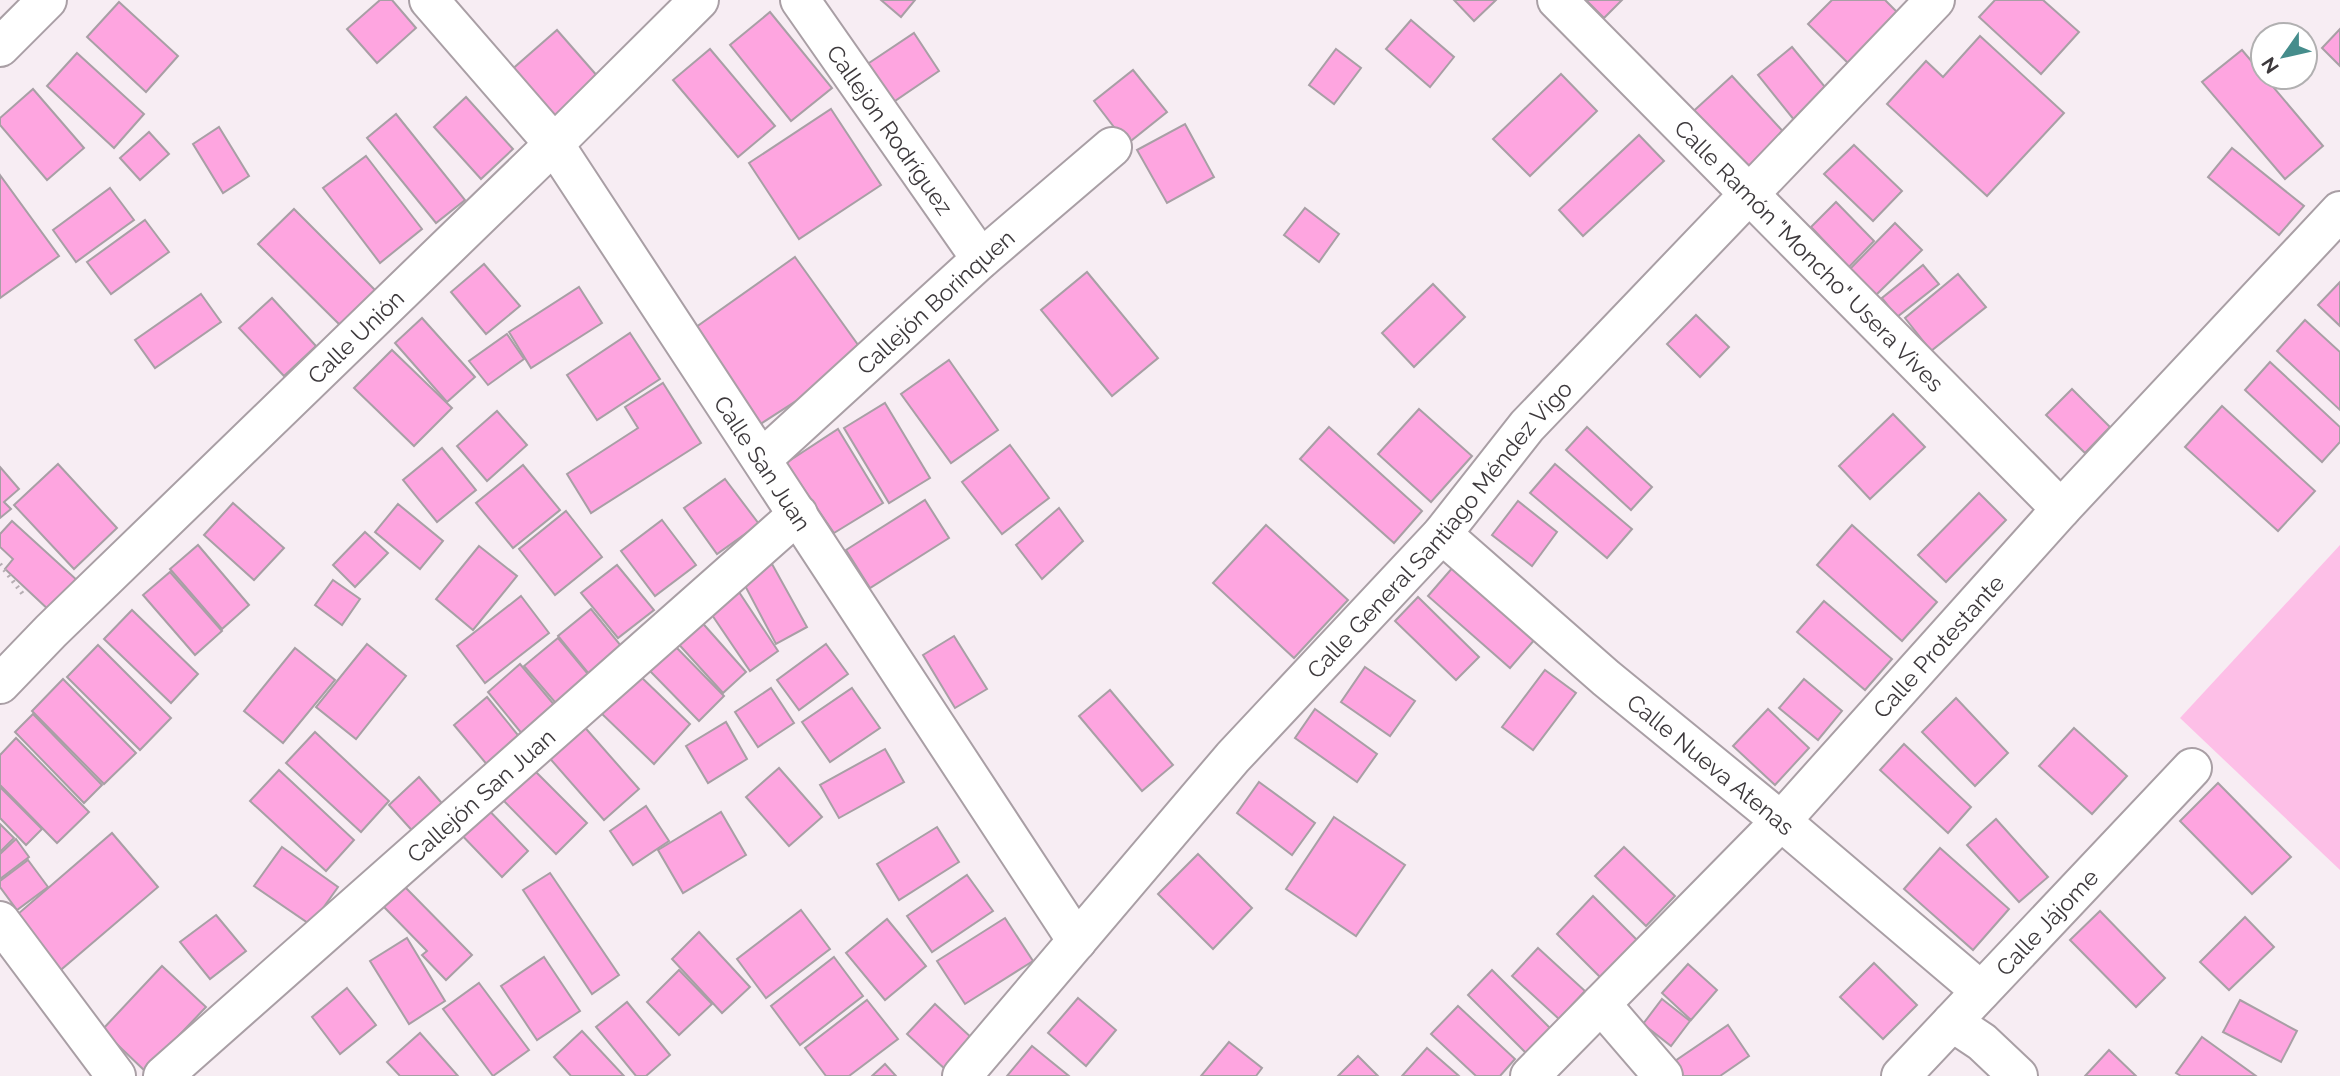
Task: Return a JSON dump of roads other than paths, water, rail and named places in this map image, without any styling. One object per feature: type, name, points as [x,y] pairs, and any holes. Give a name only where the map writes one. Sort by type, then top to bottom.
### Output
[{"type":"street","points":[[0,47],[47,0]]},
{"type":"street","name":"Calle San Juan","points":[[429,0],[554,144],[1077,942]]},
{"type":"street","name":"Calle Unión","points":[[4,676],[554,144],[699,0]]},
{"type":"street","name":"Callejón Rodríguez","points":[[800,0],[981,258]]},
{"type":"street","name":"Calle Ramón \"Moncho\" Usera Vives","points":[[1557,0],[2061,509]]},
{"type":"street","name":"Calle General Santiago Méndez Vigo","points":[[962,1076],[1233,757],[1443,534],[1527,426],[1935,0]]},
{"type":"street","name":"Callejón Borinquen","points":[[762,459],[981,258],[1112,147]]},
{"type":"street","name":"Calle Protestante","points":[[1530,1076],[1781,821],[2061,509],[2340,211]]},
{"type":"street","name":"Callejón San Juan","points":[[163,1076],[799,514]]},
{"type":"street","name":"Calle Nueva Atenas","points":[[1443,534],[1606,678],[1982,991]]},
{"type":"street","name":"Calle Jájome","points":[[1901,1076],[2192,768]]},
{"type":"street","points":[[0,922],[117,1076]]},
{"type":"street","points":[[1601,1004],[1663,1076]]},
{"type":"street","points":[[1952,1022],[1982,1042],[2018,1076]]}]
